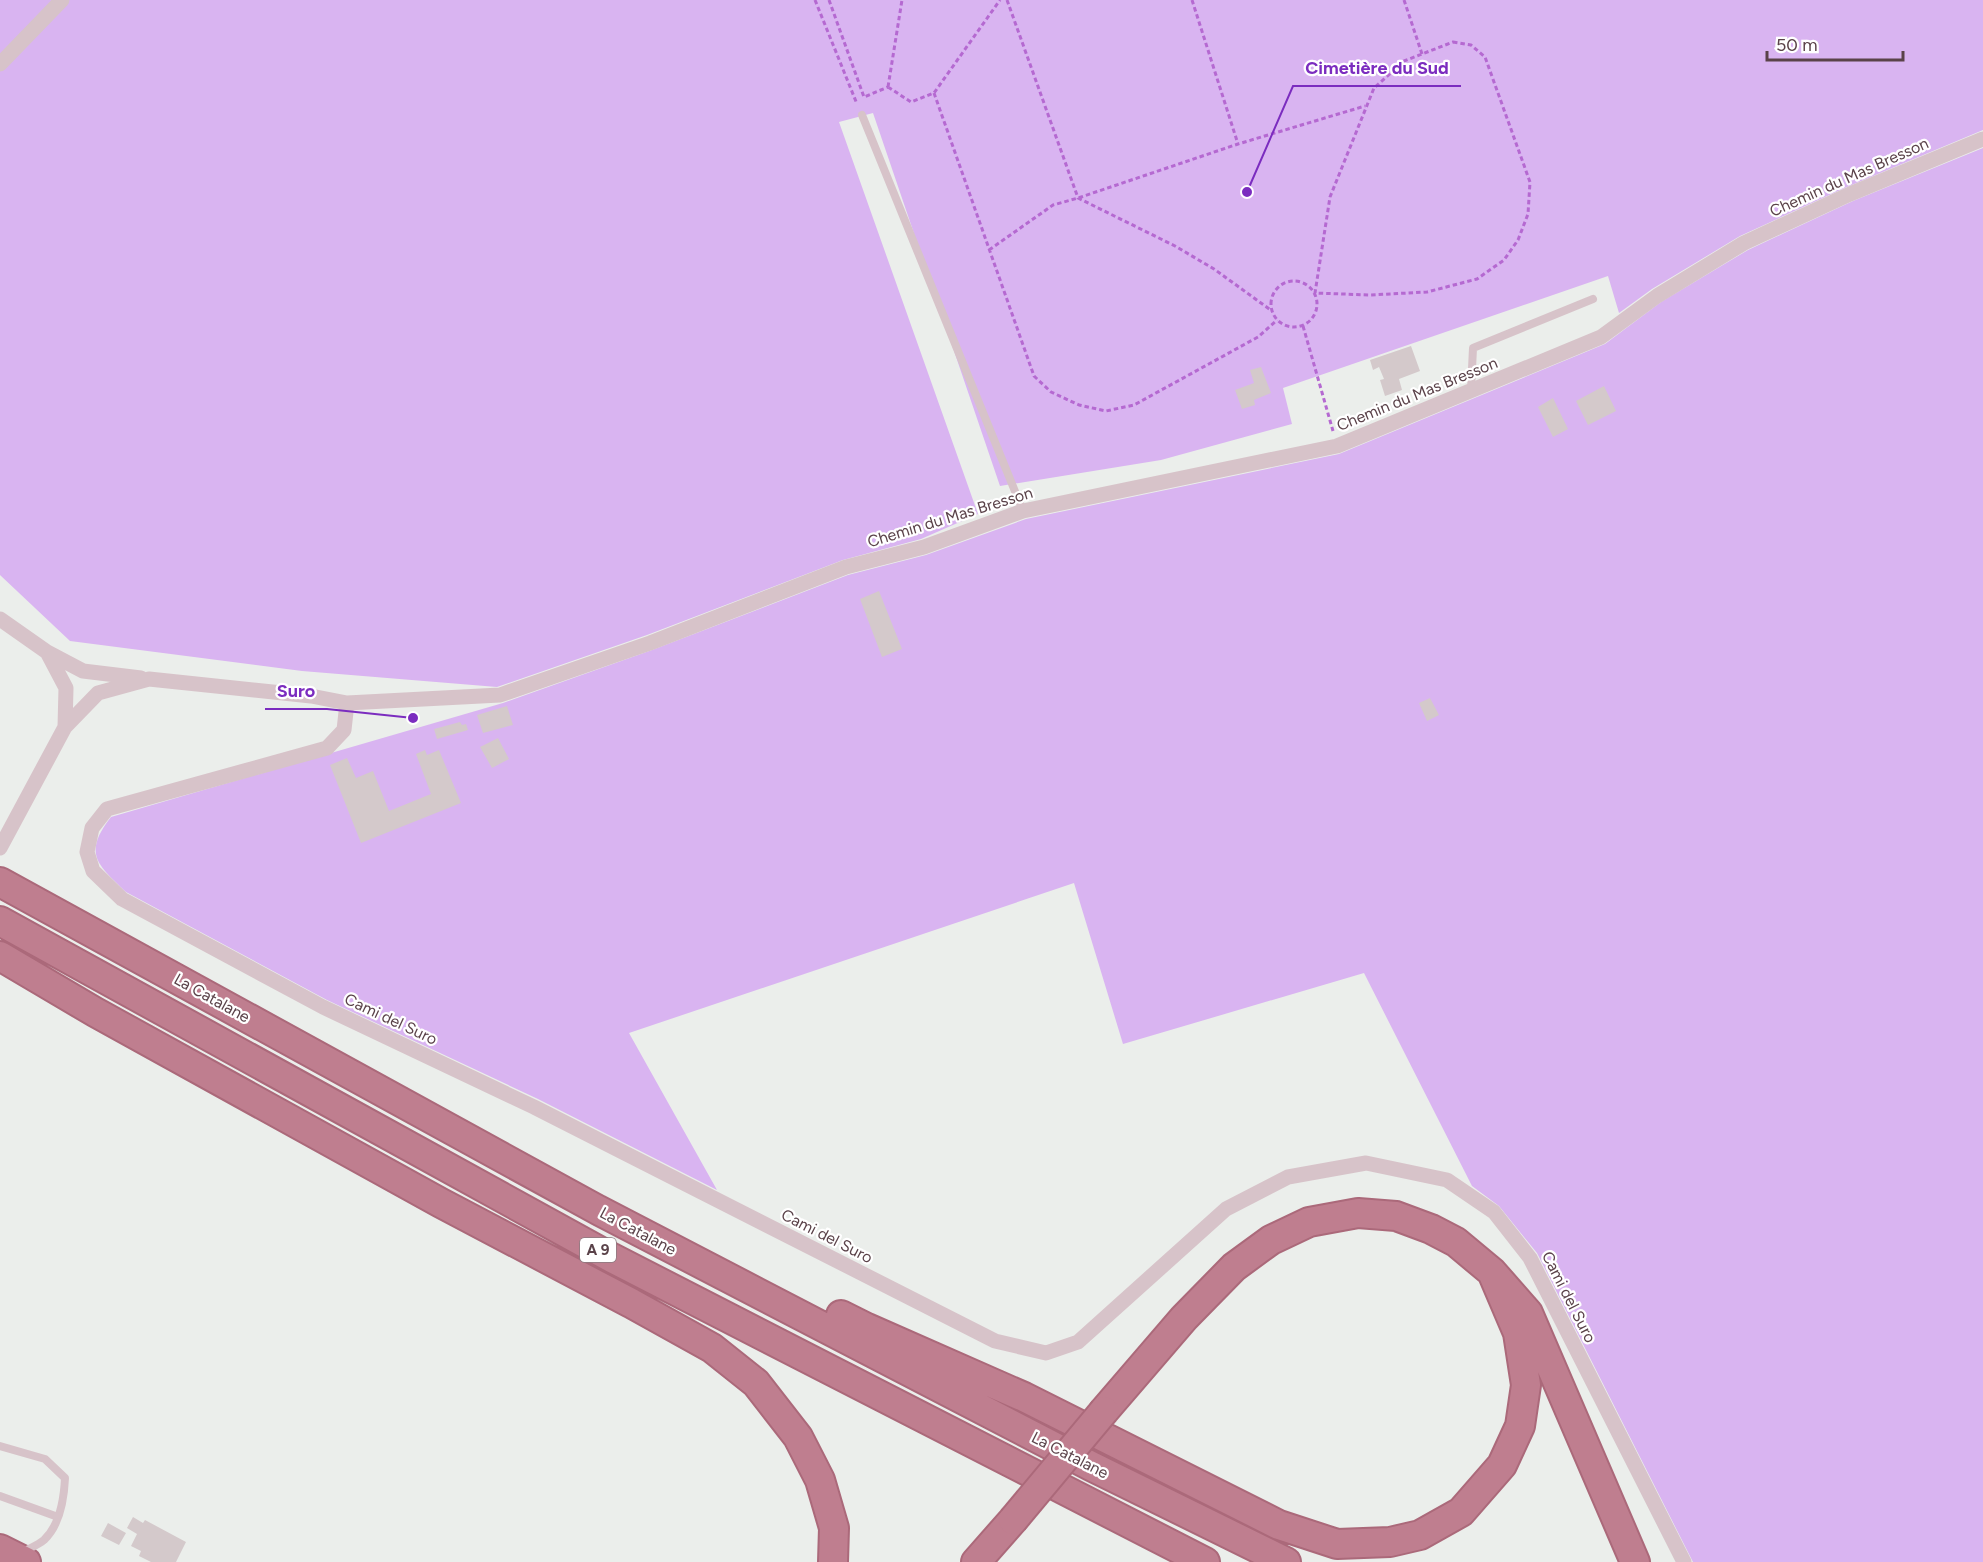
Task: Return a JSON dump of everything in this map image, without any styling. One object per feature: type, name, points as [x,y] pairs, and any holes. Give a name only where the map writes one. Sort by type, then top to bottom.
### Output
[{"type":"highway","name":"La Catalane","points":[[0,882],[577,1199],[1091,1466],[1286,1562]]},
{"type":"highway","name":"A 9","points":[[0,921],[612,1258],[1205,1562]]},
{"type":"highway","points":[[0,956],[95,1012],[431,1197],[712,1348],[756,1383],[798,1437],[820,1480],[834,1528],[833,1562]]},
{"type":"highway","points":[[976,1562],[1184,1318],[1234,1267],[1271,1239],[1309,1222],[1358,1213],[1396,1216],[1431,1228],[1456,1242],[1492,1272],[1528,1313],[1635,1562]]},
{"type":"highway","points":[[708,1268],[773,1280],[867,1328],[1024,1397],[1279,1525],[1337,1544],[1390,1542],[1420,1535],[1461,1512],[1502,1466],[1520,1426],[1526,1385],[1518,1333],[1492,1272]]},
{"type":"street","points":[[0,64],[62,0]]},
{"type":"street","name":"Chemin du Mas Bresson","points":[[0,848],[65,727],[98,693],[149,679],[311,696],[347,703],[500,695],[650,643],[846,567],[924,547],[1023,511],[1337,446],[1601,337],[1656,296],[1744,243],[1850,194],[1983,139]]},
{"type":"street","points":[[0,619],[47,652],[83,670],[149,679]]},
{"type":"street","points":[[47,652],[66,688],[65,727]]},
{"type":"street","name":"Cami del Suro","points":[[347,703],[344,730],[327,748],[107,809],[92,828],[87,852],[93,871],[122,899],[323,1007],[534,1107],[995,1341],[1046,1353],[1078,1342],[1226,1209],[1288,1177],[1366,1163],[1447,1180],[1494,1212],[1530,1258],[1684,1562]]},
{"type":"lane","points":[[861,115],[1023,511]]},
{"type":"lane","points":[[1471,392],[1473,348],[1593,299]]},
{"type":"lane","points":[[0,1446],[45,1459],[65,1478],[64,1499],[53,1529],[43,1541],[13,1557]]},
{"type":"lane","points":[[0,1496],[58,1517]]},
{"type":"path","points":[[815,0],[861,115]]},
{"type":"path","points":[[829,0],[864,97],[888,87]]},
{"type":"path","points":[[888,87],[902,0]]},
{"type":"path","points":[[888,87],[910,102],[934,93],[1000,0]]},
{"type":"path","points":[[1007,0],[1078,198],[1205,263],[1272,311],[1277,320],[1290,327],[1303,326],[1314,318],[1318,304],[1315,294],[1330,197],[1374,88],[1404,61],[1453,42],[1471,45],[1485,57],[1530,182],[1528,214],[1518,240],[1504,260],[1477,279],[1427,292],[1370,295],[1315,294],[1301,281],[1289,281],[1277,288],[1272,297],[1272,311]]},
{"type":"path","points":[[1192,0],[1238,144]]},
{"type":"path","points":[[1404,0],[1422,54]]},
{"type":"path","points":[[934,93],[1034,376],[1051,392],[1079,405],[1106,411],[1134,405],[1258,337],[1277,320]]},
{"type":"path","points":[[988,250],[1053,205],[1238,144],[1365,106]]},
{"type":"path","points":[[1303,326],[1337,446]]},
{"type":"shaded area","points":[[0,0],[1983,0],[1983,130],[1847,187],[1740,236],[1652,289],[1619,313],[1608,276],[1283,388],[1292,424],[1161,460],[1000,486],[873,113],[839,122],[978,514],[921,539],[843,560],[647,635],[497,687],[302,671],[70,641],[0,575]]},
{"type":"shaded area","points":[[1983,148],[1983,1562],[1693,1562],[1537,1253],[1499,1206],[1472,1186],[1364,973],[1123,1044],[1074,883],[629,1033],[717,1190],[538,1099],[327,1000],[126,892],[101,866],[97,858],[97,841],[111,817],[503,703],[652,650],[848,575],[926,555],[1026,519],[1339,454],[1605,344],[1661,302],[1748,250],[1853,201]]},
{"type":"building","points":[[1411,346],[1420,371],[1399,379],[1402,390],[1385,396],[1380,380],[1384,379],[1379,367],[1373,370],[1370,360]]},
{"type":"building","points":[[1261,367],[1271,393],[1254,400],[1255,405],[1242,409],[1235,390],[1254,383],[1250,370]]},
{"type":"building","points":[[1604,386],[1616,411],[1588,425],[1576,401]]},
{"type":"building","points":[[1553,398],[1568,429],[1553,437],[1538,407]]},
{"type":"building","points":[[879,591],[902,649],[882,657],[860,599]]},
{"type":"building","points":[[1430,698],[1439,715],[1427,721],[1419,703]]},
{"type":"building","points":[[507,706],[513,725],[483,733],[477,715]]},
{"type":"building","points":[[460,722],[462,725],[466,724],[468,730],[437,739],[434,729]]},
{"type":"building","points":[[498,738],[509,759],[492,768],[480,747]]},
{"type":"building","points":[[425,750],[427,755],[439,750],[461,803],[361,843],[330,765],[347,758],[356,778],[373,771],[389,811],[431,794],[416,754]]},
{"type":"building","points":[[133,1517],[143,1523],[145,1520],[186,1542],[176,1562],[151,1562],[139,1556],[141,1551],[131,1546],[137,1534],[127,1528]]},
{"type":"building","points":[[108,1523],[126,1533],[119,1545],[101,1536]]},
{"type":"place","name":"Cimetière du Sud","points":[[1247,192]]},
{"type":"place","name":"Suro","points":[[413,718]]}]
